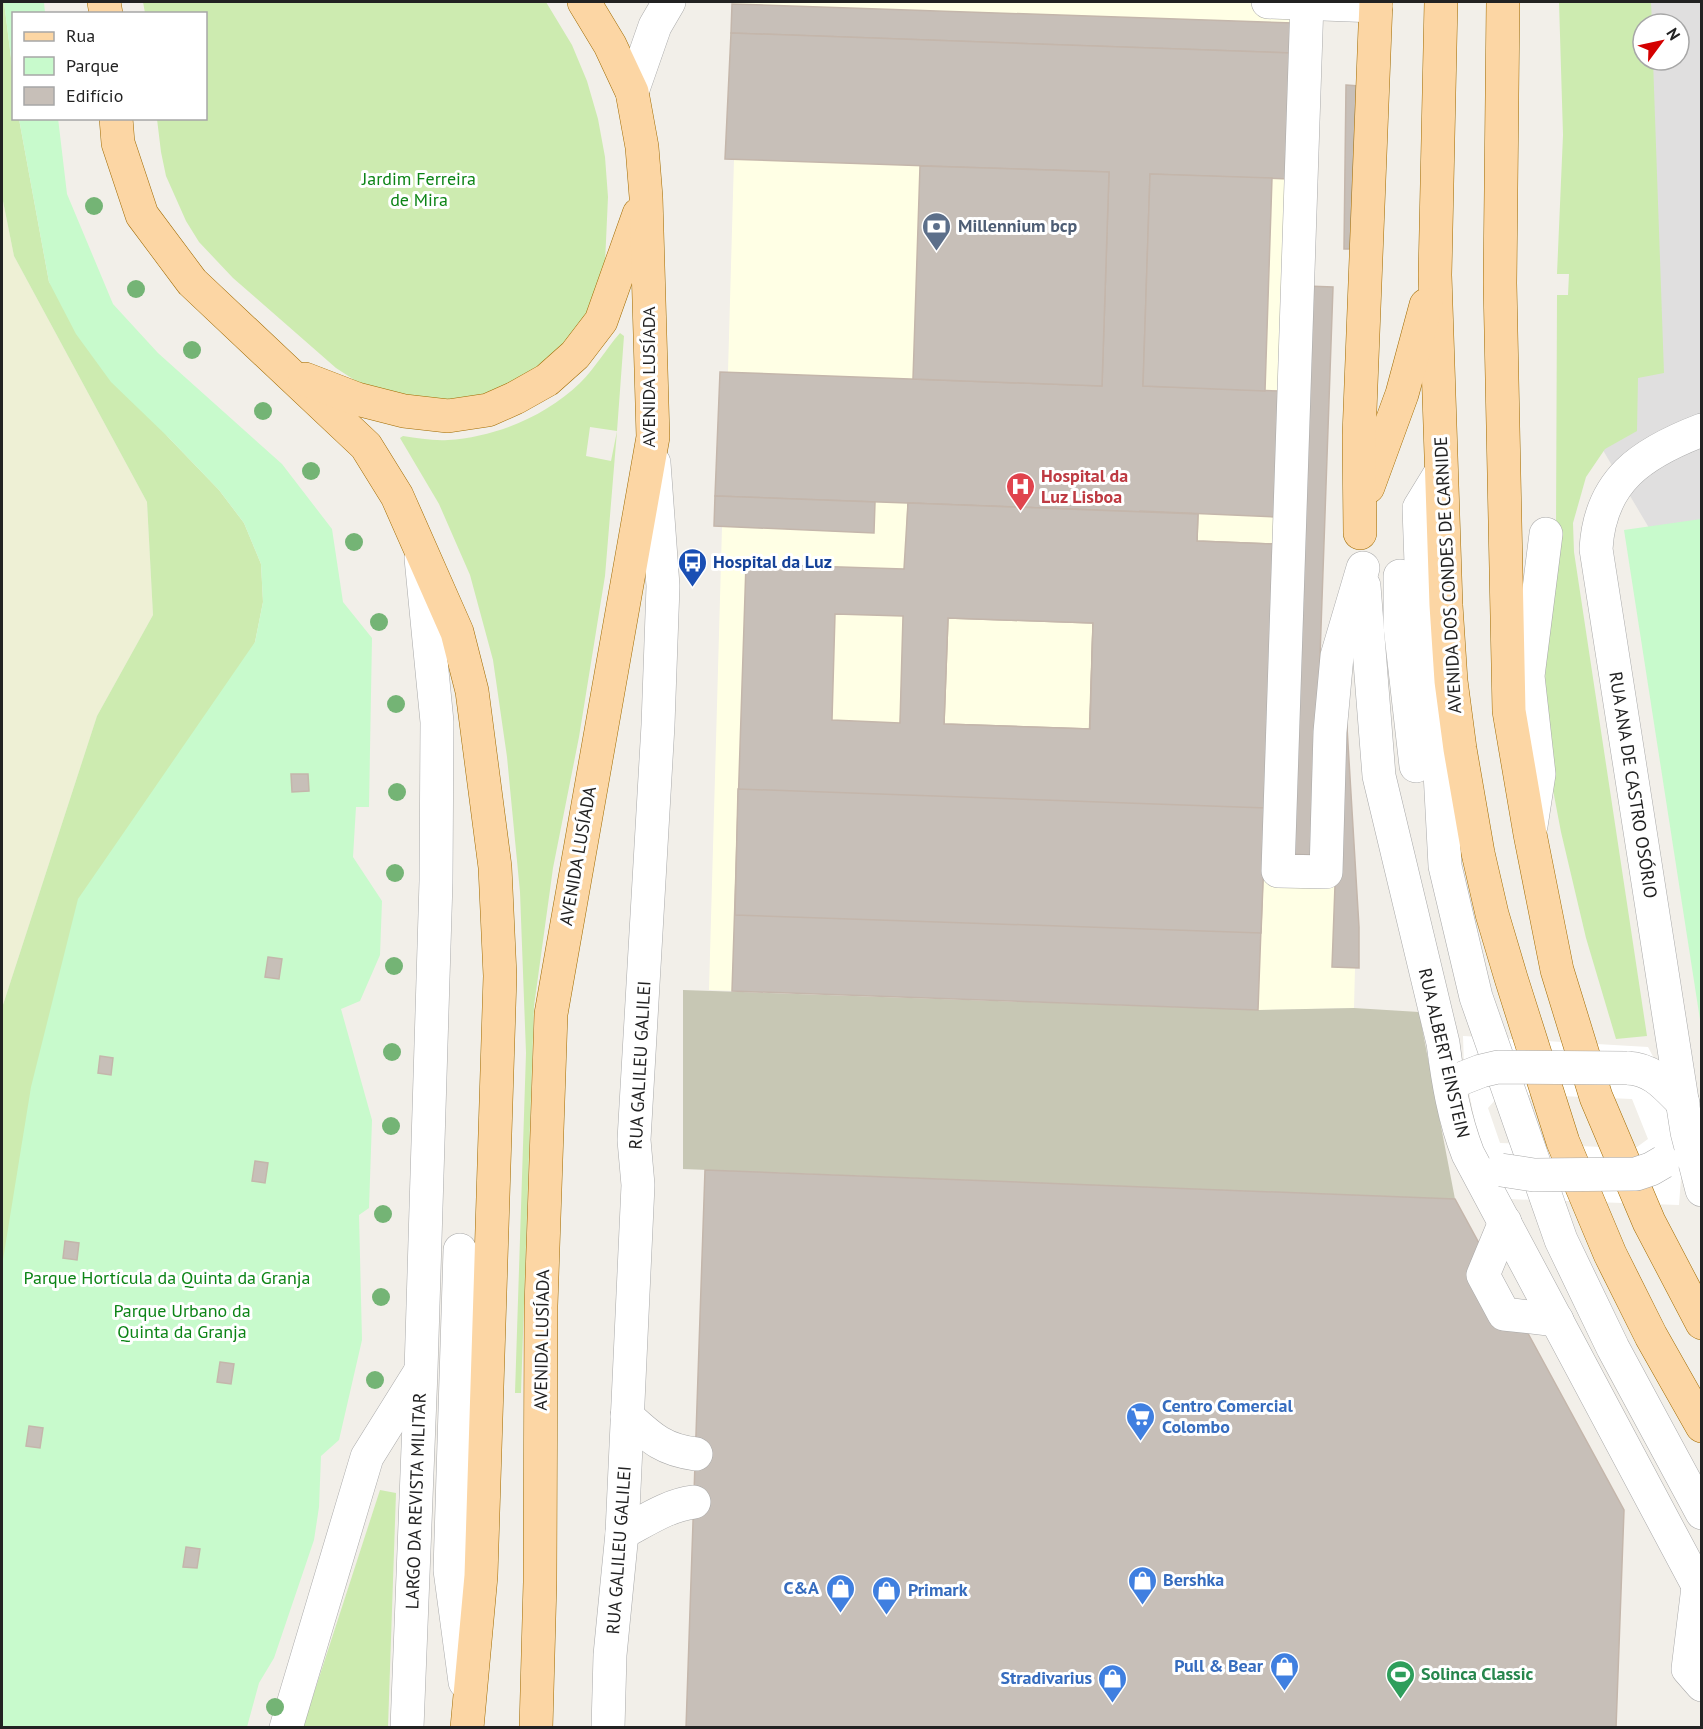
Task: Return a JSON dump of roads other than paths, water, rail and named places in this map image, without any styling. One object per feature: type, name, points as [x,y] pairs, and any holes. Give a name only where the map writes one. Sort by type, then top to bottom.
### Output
[{"type":"main road","name":"AVENIDA LUSÍADA","points":[[536,1728],[540,1582],[541,1305],[551,1014],[652,437],[646,197],[642,147],[632,92],[610,45],[585,2]]},
{"type":"main road","name":"AVENIDA DOS CONDES DE CARNIDE","points":[[1441,2],[1435,275],[1446,605],[1451,681],[1478,852],[1492,914],[1563,1142],[1610,1254],[1651,1336],[1701,1426]]},
{"type":"main road","points":[[1503,2],[1500,283],[1509,711],[1557,970],[1596,1097],[1648,1222],[1701,1323]]},
{"type":"main road","points":[[1360,533],[1359,436],[1376,4]]},
{"type":"main road","points":[[116,120],[118,143],[142,215],[192,282],[366,446],[397,496],[457,632],[472,691],[495,867],[500,976],[481,1576],[467,1716]]},
{"type":"main road","points":[[289,372],[357,399],[404,411],[448,416],[488,410],[515,398],[547,380],[575,355],[601,321],[646,197]]},
{"type":"main road","points":[[1360,533],[1370,480],[1402,393],[1435,275]]},
{"type":"street","points":[[632,92],[656,26],[669,2]]},
{"type":"street","points":[[1269,2],[1376,4]]},
{"type":"street","points":[[1307,2],[1271,870],[1326,872],[1330,732],[1337,656],[1363,568]]},
{"type":"street","name":"RUA ANA DE CASTRO OSÓRIO","points":[[1701,430],[1674,440],[1655,451],[1639,462],[1624,477],[1612,491],[1603,507],[1597,527],[1596,549],[1685,1117],[1701,1190]]},
{"type":"street","name":"RUA GALILEU GALILEI","points":[[608,1728],[610,1655],[623,1523],[638,1185],[634,1140],[657,748],[662,598],[652,437]]},
{"type":"street","points":[[1416,766],[1400,626],[1401,536],[1441,472]]},
{"type":"street","points":[[1419,508],[1424,647],[1440,772],[1445,866],[1476,997],[1561,1240],[1613,1348],[1701,1513]]},
{"type":"street","name":"RUA ALBERT EINSTEIN","points":[[1360,533],[1379,776],[1443,1043],[1456,1080],[1459,1129],[1468,1154],[1700,1590]]},
{"type":"street","points":[[1530,834],[1539,774],[1528,676],[1546,534]]},
{"type":"street","points":[[421,550],[437,722],[436,880],[421,1371]]},
{"type":"street","points":[[1456,1080],[1498,1067],[1644,1070],[1652,1074],[1685,1117],[1677,1148],[1663,1162],[1636,1174],[1534,1175],[1501,1170],[1468,1154]]},
{"type":"street","points":[[1505,1222],[1484,1275],[1504,1314],[1557,1320]]},
{"type":"street","points":[[460,1250],[450,1570],[467,1716]]},
{"type":"street","name":"LARGO DA REVISTA MILITAR","points":[[286,1728],[367,1456],[421,1371]]},
{"type":"street","name":"LARGO DA REVISTA MILITAR","points":[[407,1728],[421,1371]]},
{"type":"street","points":[[623,1523],[682,1504],[695,1480],[667,1448],[653,1440],[627,1416]]},
{"type":"street","points":[[1700,1590],[1688,1669],[1701,1685]]},
{"type":"place","name":"Millennium bcp","points":[[937,252]]},
{"type":"place","name":"Hospital da Luz Lisboa","points":[[1020,512]]},
{"type":"place","name":"Hospital da Luz","points":[[692,588]]},
{"type":"place","name":"Centro Comercial Colombo","points":[[1141,1442]]},
{"type":"place","name":"Bershka","points":[[1142,1606]]},
{"type":"place","name":"C&A","points":[[840,1614]]},
{"type":"place","name":"Primark","points":[[887,1616]]},
{"type":"place","name":"Pull & Bear","points":[[1284,1692]]},
{"type":"place","name":"Solinca Classic","points":[[1400,1700]]},
{"type":"place","name":"Stradivarius","points":[[1113,1704]]},
{"type":"park label","name":"Jardim Ferreira de Mira","points":[[419,189]]},
{"type":"park label","name":"Parque Hortícula da Quinta da Granja","points":[[167,1278]]},
{"type":"park label","name":"Parque Urbano da Quinta da Granja","points":[[182,1321]]}]
